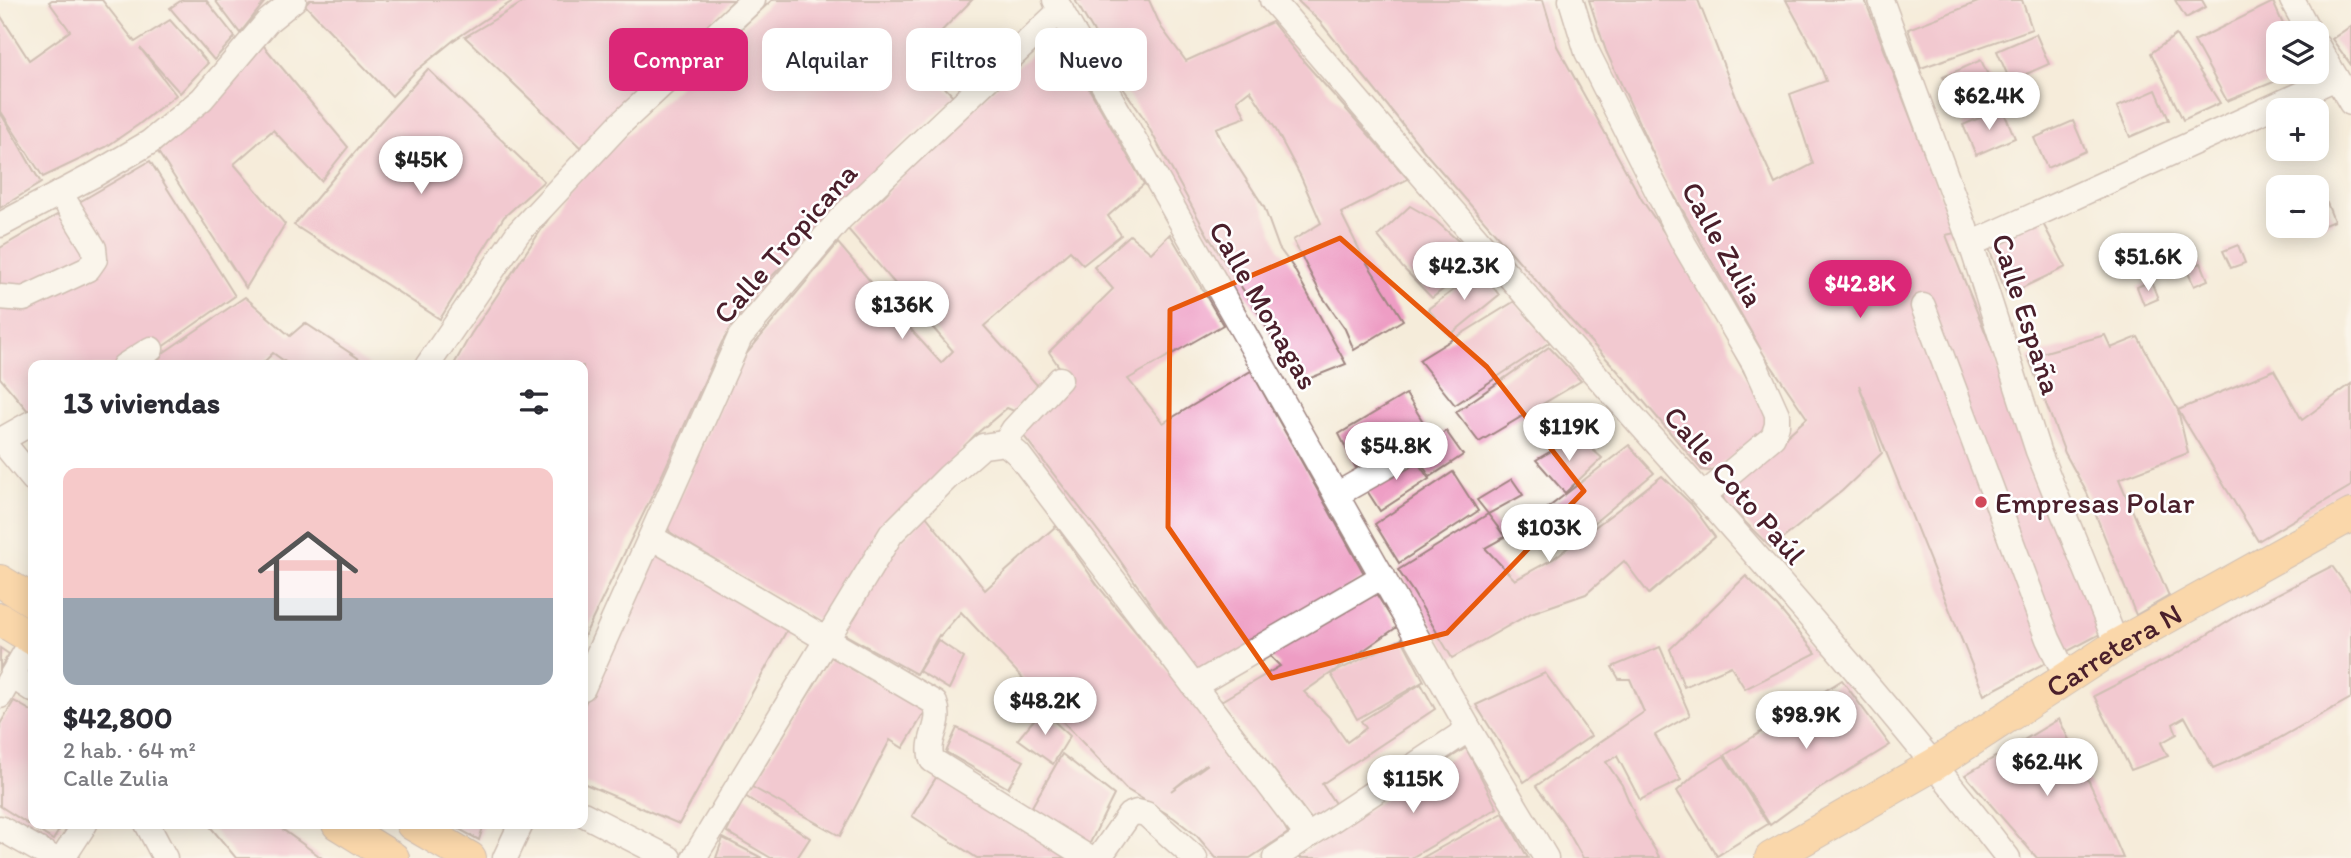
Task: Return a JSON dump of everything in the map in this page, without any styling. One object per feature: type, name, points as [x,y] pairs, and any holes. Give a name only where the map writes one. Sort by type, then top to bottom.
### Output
[{"type":"main road","name":"Carretera N","points":[[1771,858],[1935,764],[2117,645],[2348,522]]},
{"type":"main road","points":[[0,580],[28,598]]},
{"type":"main road","points":[[0,619],[28,636]]},
{"type":"main road","points":[[346,829],[393,858]]},
{"type":"main road","points":[[421,829],[470,858]]},
{"type":"street","points":[[0,225],[150,142],[202,99],[268,21],[294,0]]},
{"type":"street","points":[[431,360],[518,233],[620,124],[753,0]]},
{"type":"street","name":"Calle Coto Paúl","points":[[1272,0],[1935,764],[2008,858]]},
{"type":"street","name":"Calle Zulia","points":[[1571,0],[1587,52],[1684,244],[1755,365],[1777,414],[1773,437],[1704,495]]},
{"type":"street","name":"Calle España","points":[[1881,0],[1971,244],[2038,452],[2117,645]]},
{"type":"street","points":[[2291,0],[2304,21]]},
{"type":"street","name":"Calle Monagas","points":[[1058,5],[1469,729],[1546,858]]},
{"type":"street","name":"Calle Tropicana","points":[[588,677],[740,337],[841,218],[1058,5]]},
{"type":"street","points":[[1971,244],[2346,92],[2329,64]]},
{"type":"street","points":[[0,297],[24,299],[88,269],[95,259],[94,248],[60,193]]},
{"type":"street","points":[[1923,306],[2049,639],[2067,678]]},
{"type":"street","points":[[134,360],[151,349]]},
{"type":"street","points":[[1005,443],[1013,430],[1060,379]]},
{"type":"street","points":[[28,425],[1,439],[28,473]]},
{"type":"street","points":[[694,858],[891,534],[983,446],[1005,443],[1018,454],[1307,835]]},
{"type":"street","points":[[1336,495],[1415,450]]},
{"type":"street","points":[[651,537],[935,703],[939,712],[929,749],[932,760],[1089,858]]},
{"type":"street","points":[[1195,686],[1383,576]]},
{"type":"street","points":[[28,648],[6,686],[28,689]]},
{"type":"street","points":[[1275,858],[1469,729]]},
{"type":"street","points":[[1099,858],[1129,815],[1137,812],[1146,814],[1195,858]]},
{"type":"street","points":[[588,817],[669,858]]},
{"type":"street","points":[[0,828],[53,858]]},
{"type":"street","points":[[63,858],[82,829]]},
{"type":"street","points":[[150,829],[165,858]]},
{"type":"street","points":[[505,858],[519,829]]},
{"type":"highlighted area","points":[[1340,238],[1487,367],[1584,491],[1447,633],[1272,678],[1168,527],[1170,310]]},
{"type":"building","points":[[102,0],[135,42],[170,20],[208,63],[180,93],[140,48],[176,95],[106,147],[43,177],[0,110],[0,15],[29,60],[70,31],[49,2]]},
{"type":"building","points":[[182,0],[206,0],[235,37],[214,60],[170,8]]},
{"type":"building","points":[[215,0],[266,0],[240,33]]},
{"type":"building","points":[[310,0],[514,0],[454,40],[416,71],[392,96],[305,5]]},
{"type":"building","points":[[527,0],[734,0],[705,28],[609,28],[609,91],[641,91],[582,149],[465,37]]},
{"type":"building","points":[[772,0],[972,0],[944,28],[906,28],[906,91],[948,91],[954,97],[872,172],[750,299],[722,342],[588,629],[588,360],[456,360],[570,187],[674,91],[748,91],[748,28],[742,28]]},
{"type":"building","points":[[1075,0],[1149,0],[1161,27],[1186,61],[1272,22],[1408,179],[1341,213],[1362,255],[1403,320],[1354,350],[1345,329],[1322,296],[1293,240],[1321,223],[1275,128],[1250,90],[1237,100],[1246,117],[1216,128],[1222,142],[1264,207],[1279,248],[1293,267],[1346,364],[1298,383],[1257,311],[1208,236],[1143,117],[1125,91],[1147,91],[1147,28],[1091,28]]},
{"type":"building","points":[[1297,0],[1543,0],[1557,46],[1642,200],[1707,302],[1765,412],[1766,430],[1718,468],[1702,470],[1428,156],[1321,23]]},
{"type":"building","points":[[1589,0],[1698,0],[1738,102],[1775,184],[1813,164],[1790,94],[1826,81],[1816,55],[1786,0],[1865,0],[1955,233],[1946,235],[2106,631],[1984,695],[1859,385],[1882,453],[1842,491],[1771,548],[1725,502],[1722,494],[1807,418],[1764,355],[1663,175],[1606,51]]},
{"type":"building","points":[[1983,0],[2022,0],[2032,29],[1921,68],[1908,29]]},
{"type":"building","points":[[2175,0],[2202,0],[2206,7],[2186,18]]},
{"type":"building","points":[[2273,2],[2282,21],[2266,21],[2266,84],[2269,84],[2227,101],[2194,41]]},
{"type":"building","points":[[2351,26],[2351,65],[2332,39]]},
{"type":"building","points":[[2036,34],[2049,64],[2010,81],[1997,51]]},
{"type":"building","points":[[2176,35],[2220,103],[2183,120],[2151,53]]},
{"type":"building","points":[[263,45],[348,147],[321,181],[273,130],[234,164],[285,224],[246,288],[158,152],[198,116]]},
{"type":"building","points":[[1035,52],[1035,91],[1090,91],[1144,184],[1108,216],[1121,235],[1083,265],[1070,251],[984,326],[1038,386],[1014,411],[1007,408],[975,435],[929,485],[825,625],[677,537],[667,526],[738,364],[838,243],[941,363],[953,351],[847,228],[884,196],[913,164],[991,91],[1021,91],[1021,63]]},
{"type":"building","points":[[1981,60],[1995,90],[1956,107],[1943,77]]},
{"type":"building","points":[[428,69],[544,181],[504,217],[440,319],[294,225]]},
{"type":"building","points":[[2156,90],[2169,120],[2130,137],[2117,107]]},
{"type":"building","points":[[2002,108],[2015,138],[1976,155],[1963,125]]},
{"type":"building","points":[[0,112],[41,183],[0,208]]},
{"type":"building","points":[[2073,121],[2086,151],[2047,168],[2034,138]]},
{"type":"building","points":[[150,161],[235,296],[144,360],[28,360],[28,411],[0,378],[0,248]]},
{"type":"building","points":[[1410,206],[1436,221],[1465,247],[1477,263],[1432,298],[1403,268],[1378,236]]},
{"type":"building","points":[[2329,208],[2334,221],[2329,223]]},
{"type":"building","points":[[2039,216],[2066,267],[2007,295],[1987,243]]},
{"type":"building","points":[[1170,234],[1223,325],[1128,379],[1163,423],[1251,371],[1366,577],[1202,678],[1112,549],[1020,431],[1068,380],[1049,352],[1113,289],[1094,267],[1130,235],[1151,253]]},
{"type":"building","points":[[2238,245],[2245,263],[2231,268],[2223,251]]},
{"type":"building","points":[[2201,263],[2208,280],[2194,286],[2186,268]]},
{"type":"building","points":[[1481,270],[1499,295],[1450,335],[1428,309]]},
{"type":"building","points":[[2151,281],[2158,299],[2144,305],[2137,287]]},
{"type":"building","points":[[245,297],[290,336],[305,323],[361,360],[283,360],[273,353],[266,360],[153,360]]},
{"type":"building","points":[[1515,301],[1550,342],[1455,405],[1419,360]]},
{"type":"building","points":[[2105,335],[2111,348],[2138,337],[2178,410],[2188,453],[2119,479],[2169,596],[2136,615],[2087,493],[2065,453],[2028,357]]},
{"type":"building","points":[[1549,347],[1581,381],[1479,442],[1456,412]]},
{"type":"building","points":[[2274,370],[2302,420],[2351,384],[2351,486],[2258,541],[2178,410]]},
{"type":"building","points":[[1406,394],[1430,433],[1356,468],[1339,434]]},
{"type":"building","points":[[1446,431],[1463,455],[1430,477],[1414,452]]},
{"type":"building","points":[[1577,436],[1602,458],[1565,493],[1536,460]]},
{"type":"building","points":[[1629,445],[1654,473],[1565,547],[1540,514]]},
{"type":"building","points":[[1412,454],[1429,479],[1380,511],[1364,486]]},
{"type":"building","points":[[1453,472],[1478,511],[1399,563],[1375,524]]},
{"type":"building","points":[[1662,476],[1691,504],[1715,537],[1649,594],[1624,561],[1586,594],[1531,613],[1452,658],[1398,570],[1488,514],[1505,537],[1485,548],[1515,580],[1553,559]]},
{"type":"building","points":[[1512,479],[1523,495],[1488,514],[1477,500]]},
{"type":"building","points":[[926,516],[985,590],[1056,526],[1098,586],[1264,789],[1288,833],[1250,858],[1216,858],[1197,836],[1174,818],[1126,789],[961,612],[939,635],[916,674],[840,632],[893,548]],"holes":[[[1206,764],[1207,765],[1171,791]]]},
{"type":"building","points":[[658,552],[787,630],[679,824],[588,785],[588,697],[653,556]]},
{"type":"building","points":[[2332,566],[2351,592],[2351,698],[2267,745],[2213,768],[2185,717],[2173,724],[2177,734],[2161,743],[2168,756],[2131,770],[2094,696],[2180,652],[2248,609]]},
{"type":"building","points":[[1746,576],[1777,606],[1816,653],[1745,689],[1731,666],[1684,687],[1670,649]]},
{"type":"building","points":[[1372,587],[1397,627],[1304,692],[1329,717],[1347,742],[1366,728],[1361,721],[1421,684],[1435,709],[1322,784],[1336,805],[1312,820],[1221,701],[1280,666],[1267,653]]},
{"type":"building","points":[[1402,639],[1424,681],[1357,719],[1331,674]]},
{"type":"building","points":[[938,640],[964,658],[949,689],[919,671]]},
{"type":"building","points":[[1660,647],[1690,715],[1655,735],[1681,780],[1640,800],[1617,756],[1606,762],[1622,785],[1637,820],[1660,858],[1583,858],[1563,823],[1536,786],[1644,712],[1630,679],[1619,679],[1612,667]]},
{"type":"building","points":[[0,648],[9,654],[0,668]]},
{"type":"building","points":[[831,657],[926,710],[903,748],[890,740],[840,836],[752,787]]},
{"type":"building","points":[[1545,673],[1591,736],[1524,782],[1476,705]]},
{"type":"building","points":[[1842,680],[1890,745],[1819,789],[1770,825],[1725,755]]},
{"type":"building","points":[[14,701],[28,709],[28,824],[0,806],[0,724]]},
{"type":"building","points":[[1042,710],[1070,736],[1053,764],[1018,739]]},
{"type":"building","points":[[2059,719],[2123,858],[2037,858],[1965,775]]},
{"type":"building","points":[[957,728],[1024,761],[1008,788],[946,752]]},
{"type":"building","points":[[1466,748],[1497,808],[1411,858],[1296,858],[1344,824]]},
{"type":"building","points":[[1062,754],[1114,795],[1088,847],[1030,810]]},
{"type":"building","points":[[1724,756],[1768,824],[1717,856],[1677,791],[1698,772]]},
{"type":"building","points":[[939,773],[1074,858],[977,858],[912,816]]},
{"type":"building","points":[[745,796],[810,838],[797,858],[771,858],[727,832]]},
{"type":"building","points":[[1503,813],[1528,858],[1422,858]]},
{"type":"building","points":[[36,829],[60,829],[53,840]]},
{"type":"building","points":[[212,829],[282,829],[322,858],[236,858]]},
{"type":"building","points":[[459,829],[482,829],[479,840]]},
{"type":"building","points":[[723,838],[762,858],[716,858]]},
{"type":"place","name":"Empresas Polar","points":[[1981,502]]}]
